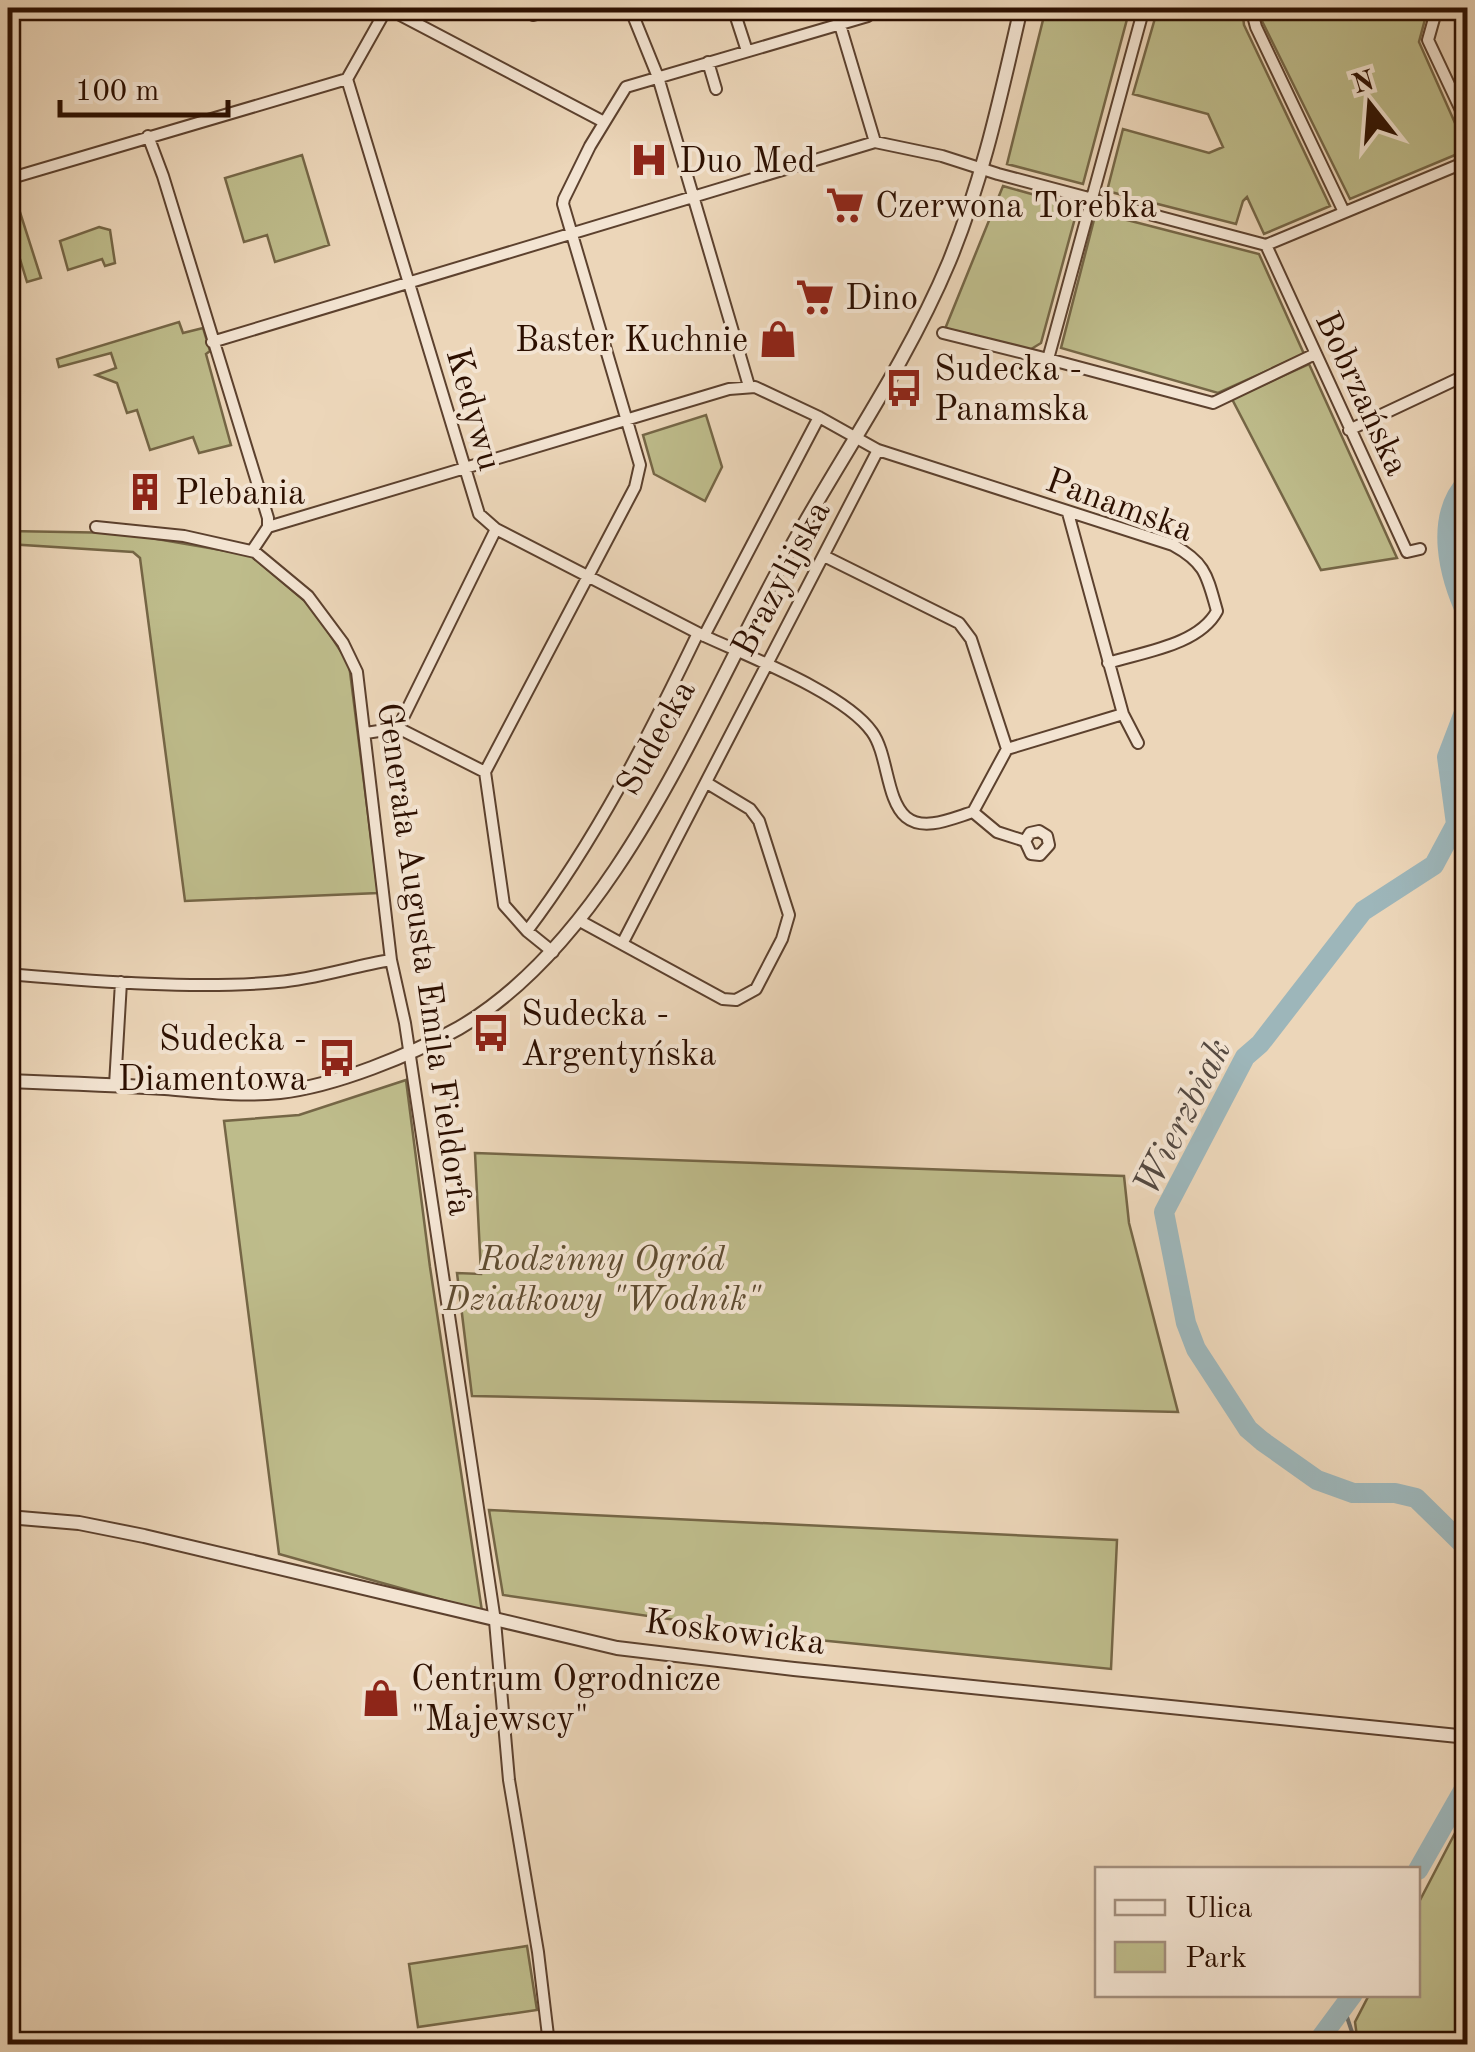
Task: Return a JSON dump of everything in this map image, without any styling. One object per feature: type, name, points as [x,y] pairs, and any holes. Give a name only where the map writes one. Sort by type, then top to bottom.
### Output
[{"type":"street","points":[[8,180],[347,80],[387,8],[604,122]]},
{"type":"street","points":[[533,15],[558,8]]},
{"type":"street","points":[[252,550],[268,527],[749,386],[658,77],[630,8]]},
{"type":"street","points":[[733,8],[746,51]]},
{"type":"street","points":[[835,8],[875,142]]},
{"type":"street","name":"Sudecka","points":[[8,1080],[284,1091],[340,1077],[408,1051],[481,1013],[554,952],[580,921],[658,797],[786,555],[896,373],[927,311],[968,214],[1021,8]]},
{"type":"street","points":[[1048,359],[1144,8]]},
{"type":"street","points":[[1250,8],[1344,212]]},
{"type":"street","points":[[1437,8],[1428,40],[1468,125]]},
{"type":"street","points":[[554,952],[527,931],[504,904],[485,772],[640,475],[564,199],[626,87],[868,16]]},
{"type":"street","points":[[708,62],[716,89]]},
{"type":"street","name":"Kedywu","points":[[347,80],[475,506],[496,529]]},
{"type":"street","points":[[148,136],[268,527]]},
{"type":"street","points":[[212,342],[875,142],[942,156],[1266,244],[1468,161]]},
{"type":"street","name":"Bobrzańska","points":[[1266,244],[1407,552],[1420,550]]},
{"type":"street","points":[[943,333],[1213,403],[1315,354]]},
{"type":"street","points":[[1350,430],[1468,374]]},
{"type":"street","name":"Panamska","points":[[749,386],[819,417],[878,450],[1172,545],[1193,556],[1204,569],[1217,612],[1209,625],[1194,635],[1108,663]]},
{"type":"street","points":[[527,931],[555,894],[646,738],[819,417]]},
{"type":"street","name":"Brazylijska","points":[[622,944],[878,450]]},
{"type":"street","points":[[1068,513],[1123,714],[1138,743]]},
{"type":"street","name":"Generała Augusta Emila Fieldorfa","points":[[96,526],[184,536],[252,550],[308,596],[343,642],[358,672],[391,960],[495,1621],[517,1831],[549,2044]]},
{"type":"street","points":[[398,728],[496,529],[849,709],[876,737],[903,815],[922,824],[972,812],[1007,749],[1123,714]]},
{"type":"street","points":[[824,556],[958,623],[972,639],[1007,749]]},
{"type":"street","points":[[366,733],[398,728],[485,772]]},
{"type":"street","points":[[580,921],[723,999],[736,1000],[756,989],[782,939],[788,914],[759,820],[750,809],[707,783]]},
{"type":"street","points":[[972,812],[996,832],[1025,842]]},
{"type":"street","points":[[8,974],[121,982],[279,982],[391,960]]},
{"type":"street","points":[[114,1086],[121,982]]},
{"type":"street","name":"Koskowicka","points":[[8,1517],[144,1536],[617,1648],[740,1664],[1467,1737]]},
{"type":"green space","points":[[1046,8],[1130,8],[1083,184],[1007,164]]},
{"type":"green space","points":[[1158,8],[1242,8],[1244,25],[1330,206],[1264,234],[1247,197],[1236,224],[1107,191],[1123,129],[1209,153],[1223,147],[1208,114],[1133,94]]},
{"type":"green space","points":[[1260,8],[1428,8],[1419,42],[1467,150],[1350,199],[1259,15]]},
{"type":"green space","points":[[302,155],[329,245],[275,262],[267,235],[244,242],[225,178]]},
{"type":"green space","points":[[1003,186],[1078,207],[1041,343],[1028,351],[945,329]]},
{"type":"green space","points":[[18,206],[41,278],[27,282],[8,220],[8,207]]},
{"type":"green space","points":[[1096,212],[1259,254],[1304,354],[1218,393],[1061,348]]},
{"type":"green space","points":[[99,227],[110,230],[115,263],[105,266],[102,259],[68,270],[60,241]]},
{"type":"green space","points":[[179,322],[183,333],[203,328],[210,351],[206,354],[231,445],[199,453],[193,437],[150,450],[137,410],[127,413],[117,383],[96,375],[116,368],[111,353],[59,367],[57,359]]},
{"type":"green space","points":[[1309,364],[1397,558],[1321,570],[1232,399]]},
{"type":"green space","points":[[706,415],[722,467],[705,501],[654,474],[643,435]]},
{"type":"green space","points":[[8,531],[122,533],[250,555],[312,607],[349,664],[378,893],[185,901],[140,558],[133,552],[8,544]]},
{"type":"green space","points":[[406,1080],[482,1611],[279,1554],[224,1121],[299,1115]]},
{"type":"green space","name":"Rodzinny Ogród Działkowy \"Wodnik\"","points":[[475,1153],[1124,1176],[1129,1223],[1178,1412],[472,1396],[457,1273],[481,1274]]},
{"type":"green space","points":[[489,1510],[1117,1540],[1111,1669],[808,1639],[503,1595]]},
{"type":"green space","points":[[1467,1810],[1467,2044],[1358,2044],[1355,2022],[1368,1997],[1420,1997],[1420,1900]]},
{"type":"green space","points":[[527,1946],[537,2010],[418,2027],[409,1964]]},
{"type":"waterway","name":"Wierzbiak","points":[[1468,481],[1457,496],[1448,529],[1450,566],[1468,617]]},
{"type":"waterway","name":"Wierzbiak","points":[[1468,702],[1447,757],[1456,824],[1434,865],[1363,911],[1260,1044],[1245,1057],[1164,1212],[1186,1323],[1196,1349],[1248,1429],[1317,1480],[1353,1493],[1395,1493],[1416,1498],[1468,1549]]},
{"type":"waterway","name":"Wierzbiak","points":[[1420,1867],[1468,1782]]},
{"type":"waterway","name":"Wierzbiak","points":[[1316,2044],[1351,1997]]},
{"type":"waterway","points":[[1344,2008],[1356,2044]]},
{"type":"place","name":"Duo Med","points":[[649,160]]},
{"type":"place","name":"Czerwona Torebka","points":[[845,205]]},
{"type":"place","name":"Dino","points":[[815,297]]},
{"type":"place","name":"Baster Kuchnie","points":[[778,339]]},
{"type":"place","name":"Sudecka - Panamska","points":[[904,388]]},
{"type":"place","name":"Plebania","points":[[145,492]]},
{"type":"place","name":"Sudecka - Argentyńska","points":[[491,1033]]},
{"type":"place","name":"Sudecka - Diamentowa","points":[[337,1058]]},
{"type":"place","name":"Centrum Ogrodnicze \"Majewscy\"","points":[[381,1698]]}]
